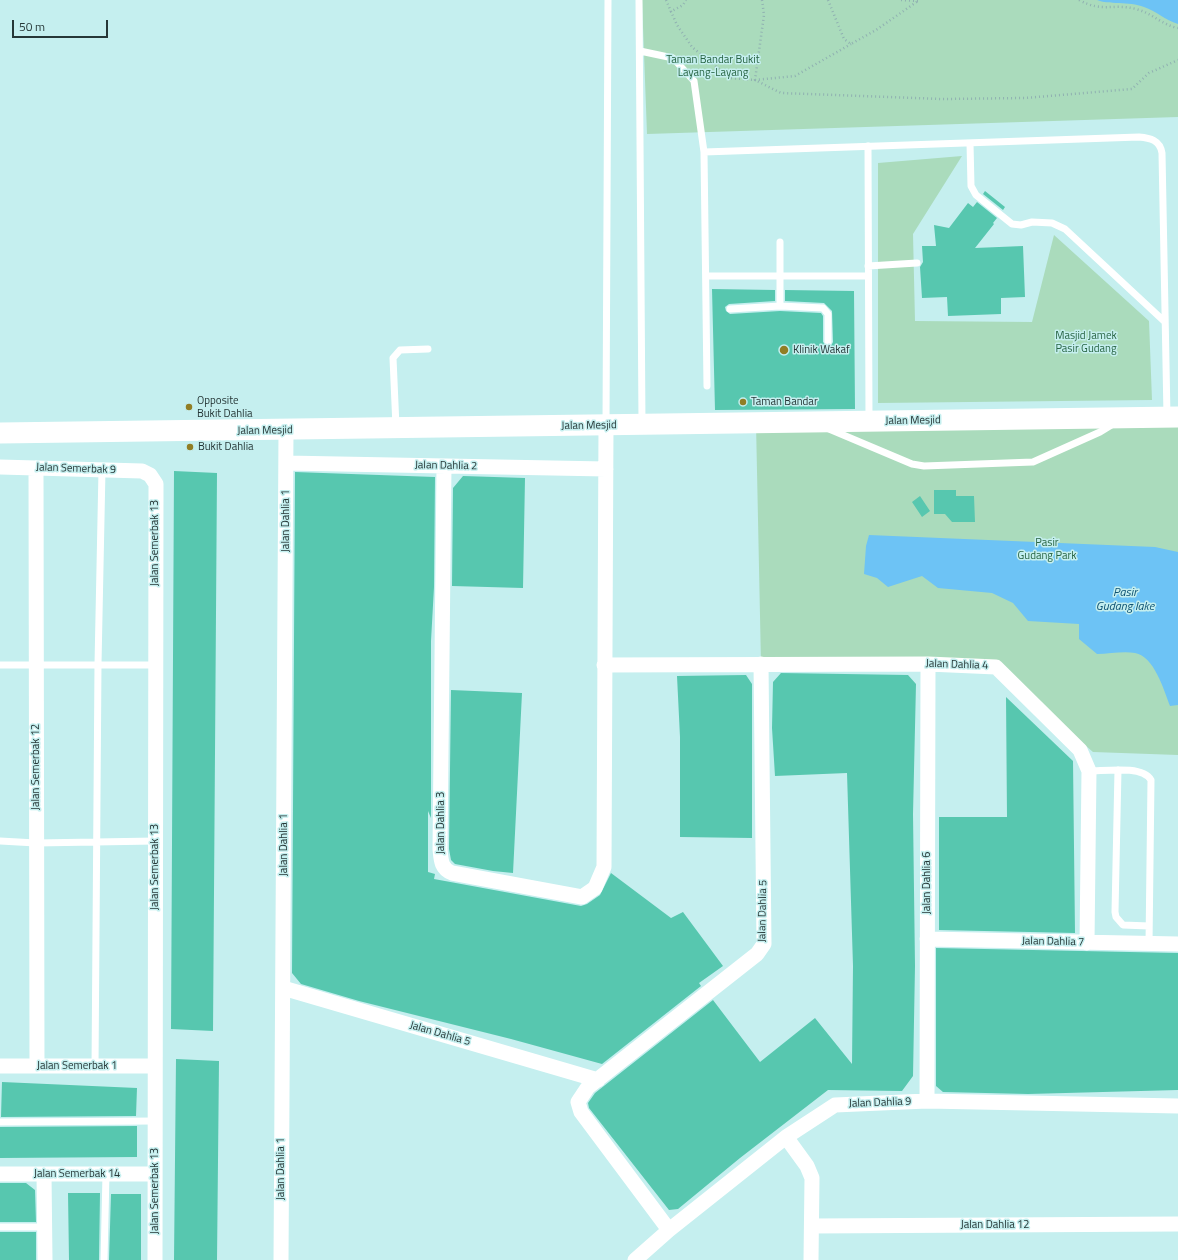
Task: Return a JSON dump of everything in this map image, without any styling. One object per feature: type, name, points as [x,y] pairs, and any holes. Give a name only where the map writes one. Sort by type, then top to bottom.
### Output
[{"type":"main road","name":"Jalan Mesjid","points":[[0,433],[396,429],[1172,417]]},
{"type":"street","name":"Jalan Dahlia 3","points":[[444,466],[440,849],[442,864],[448,872],[580,897],[585,896],[595,888],[604,867],[606,425]]},
{"type":"street","name":"Jalan Dahlia 1","points":[[281,1260],[286,430]]},
{"type":"street","name":"Jalan Dahlia 2","points":[[286,463],[606,469]]},
{"type":"street","name":"Jalan Semerbak 9","points":[[0,467],[142,471],[150,475]]},
{"type":"street","name":"Jalan Semerbak 12","points":[[36,468],[37,1066]]},
{"type":"street","name":"Jalan Semerbak 13","points":[[150,475],[156,484],[155,1260]]},
{"type":"street","name":"Jalan Dahlia 5","points":[[669,1230],[579,1109],[579,1099],[583,1092],[757,954],[764,944],[762,664]]},
{"type":"street","name":"Jalan Dahlia 4","points":[[604,666],[928,664],[996,667],[1082,751],[1089,771],[1087,943]]},
{"type":"street","name":"Jalan Dahlia 6","points":[[927,1101],[928,664]]},
{"type":"street","name":"Jalan Dahlia 7","points":[[927,939],[1178,944]]},
{"type":"street","name":"Jalan Dahlia 5","points":[[283,988],[598,1080]]},
{"type":"street","name":"Jalan Semerbak 1","points":[[0,1066],[155,1066]]},
{"type":"street","name":"Jalan Dahlia 9","points":[[635,1260],[669,1230],[786,1137],[835,1105],[927,1101],[1178,1106]]},
{"type":"street","points":[[786,1137],[810,1174],[812,1226],[811,1260]]},
{"type":"street","name":"Jalan Semerbak 14","points":[[0,1174],[155,1174]]},
{"type":"street","points":[[44,1174],[45,1260]]},
{"type":"street","name":"Jalan Dahlia 12","points":[[812,1226],[1178,1224]]},
{"type":"lane","points":[[606,425],[608,0]]},
{"type":"lane","points":[[640,0],[642,425]]},
{"type":"lane","points":[[640,51],[673,58],[694,79],[704,152],[707,386]]},
{"type":"lane","points":[[704,152],[1139,137],[1156,141],[1160,145],[1162,153],[1165,322],[1172,417]]},
{"type":"lane","points":[[970,143],[971,186],[976,195],[1012,224],[1021,225],[1032,222],[1052,223],[1065,229],[1165,322]]},
{"type":"lane","points":[[868,146],[869,422]]},
{"type":"lane","points":[[780,242],[780,306]]},
{"type":"lane","points":[[868,266],[917,263]]},
{"type":"lane","points":[[706,276],[868,276]]},
{"type":"lane","points":[[730,309],[780,306],[817,308],[826,310],[828,314],[828,342]]},
{"type":"lane","points":[[396,429],[393,358],[400,350],[428,349]]},
{"type":"lane","points":[[813,422],[912,464],[924,466],[1033,462],[1100,432],[1121,418]]},
{"type":"lane","points":[[95,1067],[98,664],[102,470]]},
{"type":"lane","points":[[0,665],[155,665]]},
{"type":"lane","points":[[1118,770],[1116,917],[1123,925],[1149,926]]},
{"type":"lane","points":[[1089,771],[1118,770],[1144,772],[1151,780],[1149,944]]},
{"type":"lane","points":[[0,841],[36,843],[155,841]]},
{"type":"lane","points":[[0,1122],[155,1121]]},
{"type":"lane","points":[[104,1260],[106,1174]]},
{"type":"lane","points":[[0,1226],[44,1227]]},
{"type":"path","points":[[666,0],[677,25],[692,46],[730,78],[755,80],[795,76],[876,30],[919,1]]},
{"type":"path","points":[[670,12],[683,6],[686,0]]},
{"type":"path","points":[[755,80],[764,15],[762,0]]},
{"type":"path","points":[[828,0],[844,39],[851,44]]},
{"type":"path","points":[[901,0],[919,1]]},
{"type":"path","points":[[1079,0],[1091,6],[1103,8],[1121,7],[1147,12],[1167,26],[1178,28]]},
{"type":"path","points":[[755,80],[781,93],[942,99],[1025,98],[1132,89],[1149,73],[1178,60]]},
{"type":"green space","name":"Taman Bandar Bukit Layang-Layang","points":[[642,0],[1178,0],[1178,117],[647,134]]},
{"type":"green space","name":"Masjid Jamek Pasir Gudang","points":[[962,156],[913,234],[915,321],[1032,322],[1054,235],[1149,321],[1152,400],[878,403],[878,163]]},
{"type":"green space","name":"Pasir Gudang Park","points":[[1178,417],[1178,755],[1093,752],[998,670],[761,664],[756,423]]},
{"type":"water","points":[[1097,0],[1178,0],[1178,24],[1138,5]]},
{"type":"water","name":"Pasir Gudang lake","points":[[869,535],[1155,547],[1178,552],[1178,705],[1170,706],[1153,667],[1142,655],[1130,652],[1097,654],[1079,639],[1079,624],[1028,621],[1013,603],[992,593],[938,588],[922,576],[888,587],[877,578],[864,574],[866,546]]},
{"type":"building","points":[[985,191],[1005,207],[1003,210],[983,194]]},
{"type":"building","points":[[977,202],[997,218],[975,248],[1023,246],[1025,297],[1001,298],[1001,314],[948,316],[947,297],[922,298],[920,267],[923,262],[922,246],[936,246],[934,225],[949,228],[968,203],[973,207]]},
{"type":"building","name":"Klinik Wakaf","points":[[712,289],[775,290],[775,301],[729,304],[725,307],[726,311],[730,314],[780,311],[821,313],[823,316],[823,342],[828,347],[831,346],[833,342],[832,311],[824,303],[785,301],[785,290],[854,291],[855,409],[715,410]]},
{"type":"building","points":[[174,471],[217,473],[213,1031],[171,1029]]},
{"type":"building","points":[[295,472],[435,477],[434,587],[431,641],[431,818],[428,811],[428,872],[435,874],[434,879],[581,906],[587,904],[600,895],[611,873],[671,918],[683,912],[723,966],[699,983],[701,986],[602,1064],[511,1039],[359,1001],[301,984],[292,973]]},
{"type":"building","points":[[463,476],[525,478],[523,588],[452,586],[453,488]]},
{"type":"building","points":[[934,490],[956,490],[956,496],[974,496],[975,522],[952,522],[945,514],[934,514]]},
{"type":"building","points":[[920,496],[930,511],[922,517],[912,502]]},
{"type":"building","points":[[781,673],[908,675],[916,684],[913,814],[915,966],[913,1076],[902,1091],[828,1090],[740,1158],[678,1209],[669,1210],[589,1108],[588,1103],[595,1093],[713,1000],[760,1062],[815,1018],[852,1064],[853,966],[847,773],[775,776],[772,728],[773,682]]},
{"type":"building","points":[[746,675],[752,684],[752,838],[680,837],[680,737],[677,676]]},
{"type":"building","points":[[451,690],[522,693],[513,873],[455,864],[451,860],[449,849]]},
{"type":"building","points":[[1006,697],[1073,761],[1075,933],[939,930],[939,817],[1007,817]]},
{"type":"building","points":[[936,948],[1178,953],[1178,1090],[1028,1094],[943,1092],[936,1086]]},
{"type":"building","points":[[176,1059],[219,1061],[217,1260],[174,1260]]},
{"type":"building","points":[[2,1082],[137,1088],[136,1116],[1,1117]]},
{"type":"building","points":[[137,1126],[137,1157],[0,1158],[0,1127]]},
{"type":"building","points":[[0,1183],[26,1183],[35,1190],[36,1222],[0,1222]]},
{"type":"building","points":[[68,1193],[100,1193],[99,1260],[69,1260]]},
{"type":"building","points":[[111,1194],[141,1194],[141,1260],[109,1260]]},
{"type":"building","points":[[0,1232],[36,1232],[36,1260],[0,1260]]},
{"type":"place","name":"Klinik Wakaf","points":[[784,350]]},
{"type":"place","name":"Taman Bandar","points":[[743,402]]},
{"type":"place","name":"Opposite Bukit Dahlia","points":[[189,407]]},
{"type":"place","name":"Bukit Dahlia","points":[[190,447]]}]
